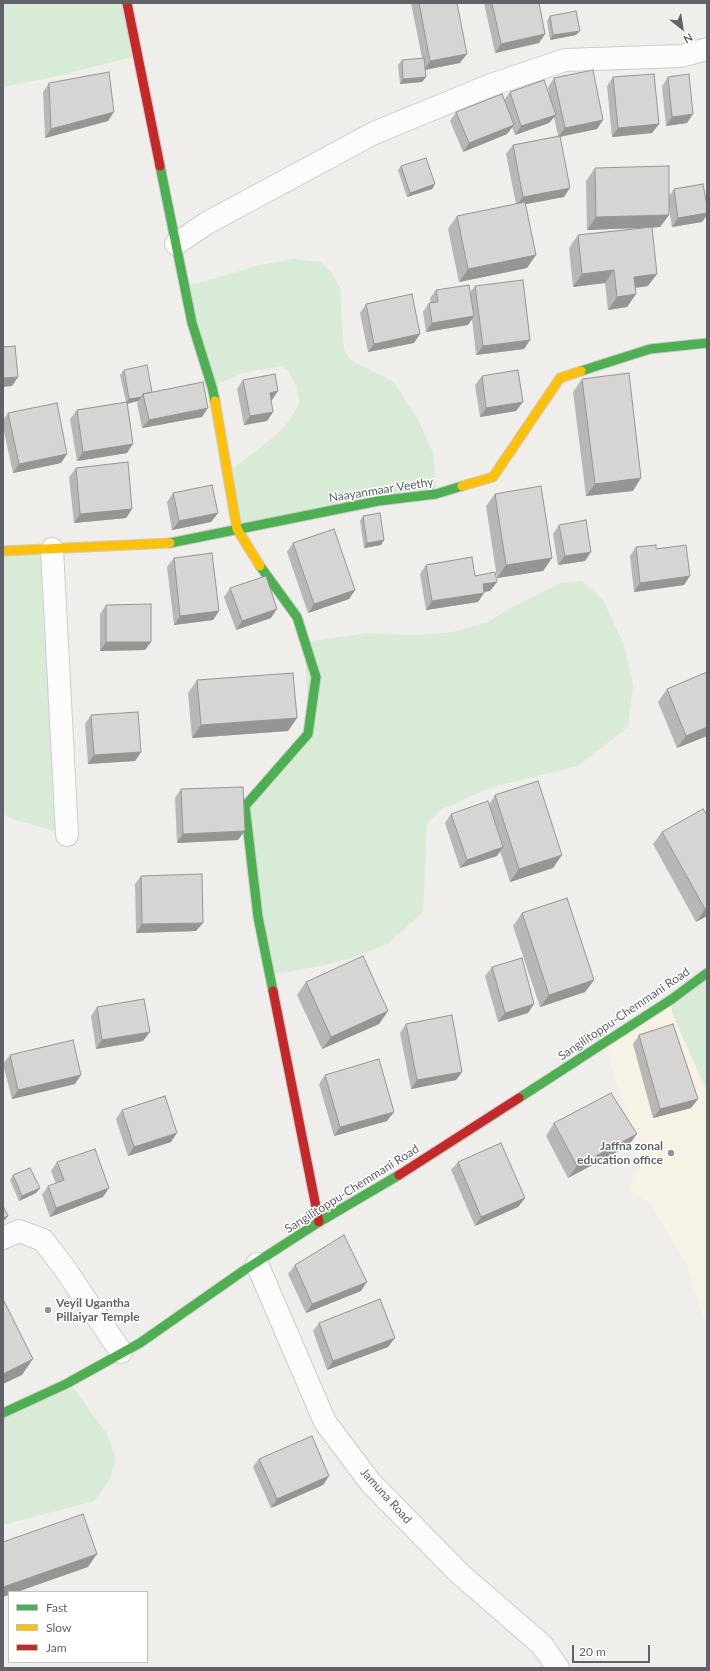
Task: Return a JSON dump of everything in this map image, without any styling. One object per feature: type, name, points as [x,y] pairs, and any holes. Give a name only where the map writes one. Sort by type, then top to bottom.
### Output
[{"type":"street","points":[[127,3],[192,323],[212,387],[237,529],[267,577],[297,617],[316,676],[308,734],[245,806],[250,860],[258,917],[319,1222]]},
{"type":"street","points":[[176,244],[206,224],[374,133],[491,85],[565,60],[681,56],[707,50]]},
{"type":"street","name":"Naayanmaar Veethy","points":[[3,551],[162,545],[378,500],[436,494],[492,477],[560,378],[650,349],[707,343]]},
{"type":"street","points":[[52,549],[67,835]]},
{"type":"street","name":"Sangilitoppu-Chemmani Road","points":[[3,1413],[66,1384],[121,1352],[140,1343],[243,1271],[257,1264],[319,1222],[394,1178],[672,999],[707,973]]},
{"type":"street","points":[[3,1238],[19,1231],[43,1240],[65,1268],[121,1352]]},
{"type":"street","name":"Jamuna Road","points":[[257,1264],[325,1422],[370,1482],[459,1573],[542,1645],[558,1668]]},
{"type":"shaded area","name":"Jaffna zonal education office","points":[[672,999],[672,1013],[707,1092],[707,1328],[687,1265],[649,1201],[630,1191],[638,1166],[634,1139],[610,1061],[607,1041]]},
{"type":"green space","points":[[3,3],[127,3],[137,56],[49,78],[3,87]]},
{"type":"green space","points":[[294,259],[321,262],[332,274],[340,288],[344,350],[350,360],[392,381],[418,419],[434,455],[436,494],[237,529],[228,472],[275,436],[290,420],[299,404],[297,388],[288,371],[282,366],[242,373],[212,387],[185,287],[260,265]]},
{"type":"green space","points":[[52,549],[67,835],[10,818],[3,814],[3,551]]},
{"type":"green space","points":[[582,581],[603,600],[624,645],[633,685],[628,727],[578,766],[490,788],[442,809],[427,824],[423,912],[389,943],[356,957],[320,966],[269,975],[245,806],[308,733],[305,642],[367,633],[417,635],[453,632],[488,622],[514,606],[560,583]]},
{"type":"green space","points":[[707,973],[707,1092],[672,1013],[672,999]]},
{"type":"green space","points":[[73,1387],[107,1434],[116,1459],[109,1481],[94,1501],[3,1525],[3,1413]]},
{"type":"building","points":[[419,3],[457,3],[467,54],[430,61]]},
{"type":"building","points":[[492,3],[539,3],[545,34],[501,44]]},
{"type":"building","points":[[576,11],[580,31],[553,35],[550,16]]},
{"type":"building","points":[[424,58],[426,77],[403,79],[402,60]]},
{"type":"building","points":[[593,70],[603,120],[565,128],[554,78]]},
{"type":"building","points":[[109,72],[114,112],[51,129],[49,83]]},
{"type":"building","points":[[654,74],[659,124],[618,128],[613,77]]},
{"type":"building","points":[[689,74],[693,114],[672,117],[668,77]]},
{"type":"building","points":[[544,80],[556,115],[521,126],[510,92]]},
{"type":"building","points":[[502,94],[514,125],[469,143],[456,112]]},
{"type":"building","points":[[560,136],[570,188],[523,197],[513,145]]},
{"type":"building","points":[[426,158],[435,184],[410,193],[401,166]]},
{"type":"building","points":[[669,166],[669,215],[596,217],[595,168]]},
{"type":"building","points":[[703,184],[707,213],[678,218],[674,189]]},
{"type":"building","points":[[525,202],[536,255],[468,269],[457,216]]},
{"type":"building","points":[[652,227],[657,274],[634,277],[636,294],[617,297],[614,270],[582,274],[578,235]]},
{"type":"building","points":[[523,280],[530,340],[483,346],[475,286]]},
{"type":"building","points":[[469,285],[474,316],[432,323],[429,303],[438,302],[436,290]]},
{"type":"building","points":[[412,294],[420,334],[374,344],[366,304]]},
{"type":"building","points":[[15,346],[18,377],[3,378],[3,347]]},
{"type":"building","points":[[147,365],[152,392],[143,394],[142,397],[129,399],[124,370]]},
{"type":"building","points":[[518,370],[523,402],[486,408],[482,376]]},
{"type":"building","points":[[629,373],[641,478],[595,484],[582,379]]},
{"type":"building","points":[[275,374],[278,391],[270,393],[273,412],[250,416],[243,380]]},
{"type":"building","points":[[203,382],[208,408],[149,420],[143,394]]},
{"type":"building","points":[[127,402],[133,444],[83,452],[77,410]]},
{"type":"building","points":[[57,403],[67,454],[19,464],[8,413]]},
{"type":"building","points":[[128,462],[132,509],[80,514],[76,468]]},
{"type":"building","points":[[212,485],[218,513],[179,521],[173,493]]},
{"type":"building","points":[[541,486],[552,558],[506,565],[495,494]]},
{"type":"building","points":[[380,513],[384,540],[367,543],[363,516]]},
{"type":"building","points":[[586,520],[591,552],[565,556],[559,525]]},
{"type":"building","points":[[334,529],[355,590],[314,604],[293,543]]},
{"type":"building","points":[[656,545],[656,549],[686,545],[690,576],[640,583],[636,547]]},
{"type":"building","points":[[212,553],[219,611],[180,616],[174,558]]},
{"type":"building","points":[[472,557],[475,576],[495,572],[497,582],[483,584],[484,593],[432,601],[426,565]]},
{"type":"building","points":[[266,576],[277,609],[242,621],[230,588]]},
{"type":"building","points":[[151,604],[151,642],[106,642],[106,605]]},
{"type":"building","points":[[707,672],[707,727],[686,736],[667,689]]},
{"type":"building","points":[[293,673],[297,718],[201,725],[197,680]]},
{"type":"building","points":[[138,712],[141,752],[94,755],[91,715]]},
{"type":"building","points":[[538,781],[562,855],[519,869],[495,795]]},
{"type":"building","points":[[243,787],[245,831],[183,834],[181,789]]},
{"type":"building","points":[[488,801],[503,847],[467,860],[451,814]]},
{"type":"building","points":[[703,809],[707,815],[707,908],[705,909],[662,832]]},
{"type":"building","points":[[202,874],[203,923],[142,924],[141,876]]},
{"type":"building","points":[[567,898],[594,980],[549,995],[522,913]]},
{"type":"building","points":[[363,956],[388,1011],[331,1037],[306,982]]},
{"type":"building","points":[[522,958],[534,1004],[505,1013],[492,967]]},
{"type":"building","points":[[144,999],[150,1032],[102,1040],[97,1007]]},
{"type":"building","points":[[452,1015],[462,1072],[417,1080],[406,1024]]},
{"type":"building","points":[[673,1024],[698,1099],[660,1109],[639,1035]]},
{"type":"building","points":[[73,1040],[81,1075],[18,1090],[10,1055]]},
{"type":"building","points":[[379,1059],[394,1112],[340,1127],[325,1075]]},
{"type":"building","points":[[611,1093],[637,1134],[577,1166],[554,1123]]},
{"type":"building","points":[[165,1096],[177,1133],[134,1147],[122,1110]]},
{"type":"building","points":[[501,1143],[525,1198],[481,1217],[458,1162]]},
{"type":"building","points":[[95,1149],[109,1188],[56,1208],[48,1186],[64,1180],[57,1162]]},
{"type":"building","points":[[30,1168],[40,1188],[22,1196],[13,1175]]},
{"type":"building","points":[[3,1206],[8,1216],[3,1218]]},
{"type":"building","points":[[344,1235],[367,1282],[312,1304],[295,1265]]},
{"type":"building","points":[[3,1299],[33,1359],[3,1374]]},
{"type":"building","points":[[380,1299],[395,1338],[333,1361],[319,1323]]},
{"type":"building","points":[[312,1436],[329,1476],[277,1499],[259,1459]]},
{"type":"building","points":[[83,1514],[97,1554],[3,1587],[3,1542]]},
{"type":"traffic: fast","points":[[160,166],[192,323],[215,401]]},
{"type":"traffic: fast","points":[[581,371],[650,349],[707,343]]},
{"type":"traffic: fast","points":[[170,543],[378,501],[436,494],[462,486]]},
{"type":"traffic: fast","points":[[260,566],[297,617],[316,677],[308,734],[245,806],[258,917],[273,991]]},
{"type":"traffic: fast","points":[[519,1098],[672,999],[707,973]]},
{"type":"traffic: fast","points":[[3,1413],[66,1384],[140,1343],[243,1271],[319,1222],[399,1175]]},
{"type":"traffic: slow","points":[[462,486],[493,477],[560,378],[581,371]]},
{"type":"traffic: slow","points":[[215,401],[237,529],[260,566]]},
{"type":"traffic: slow","points":[[3,551],[170,543]]},
{"type":"traffic: jam","points":[[127,3],[160,166]]},
{"type":"traffic: jam","points":[[273,991],[319,1222]]},
{"type":"traffic: jam","points":[[399,1175],[519,1098]]},
{"type":"place","name":"Jaffna zonal education office","points":[[671,1153]]},
{"type":"place","name":"Veyil Ugantha Pillaiyar Temple","points":[[48,1310]]}]
